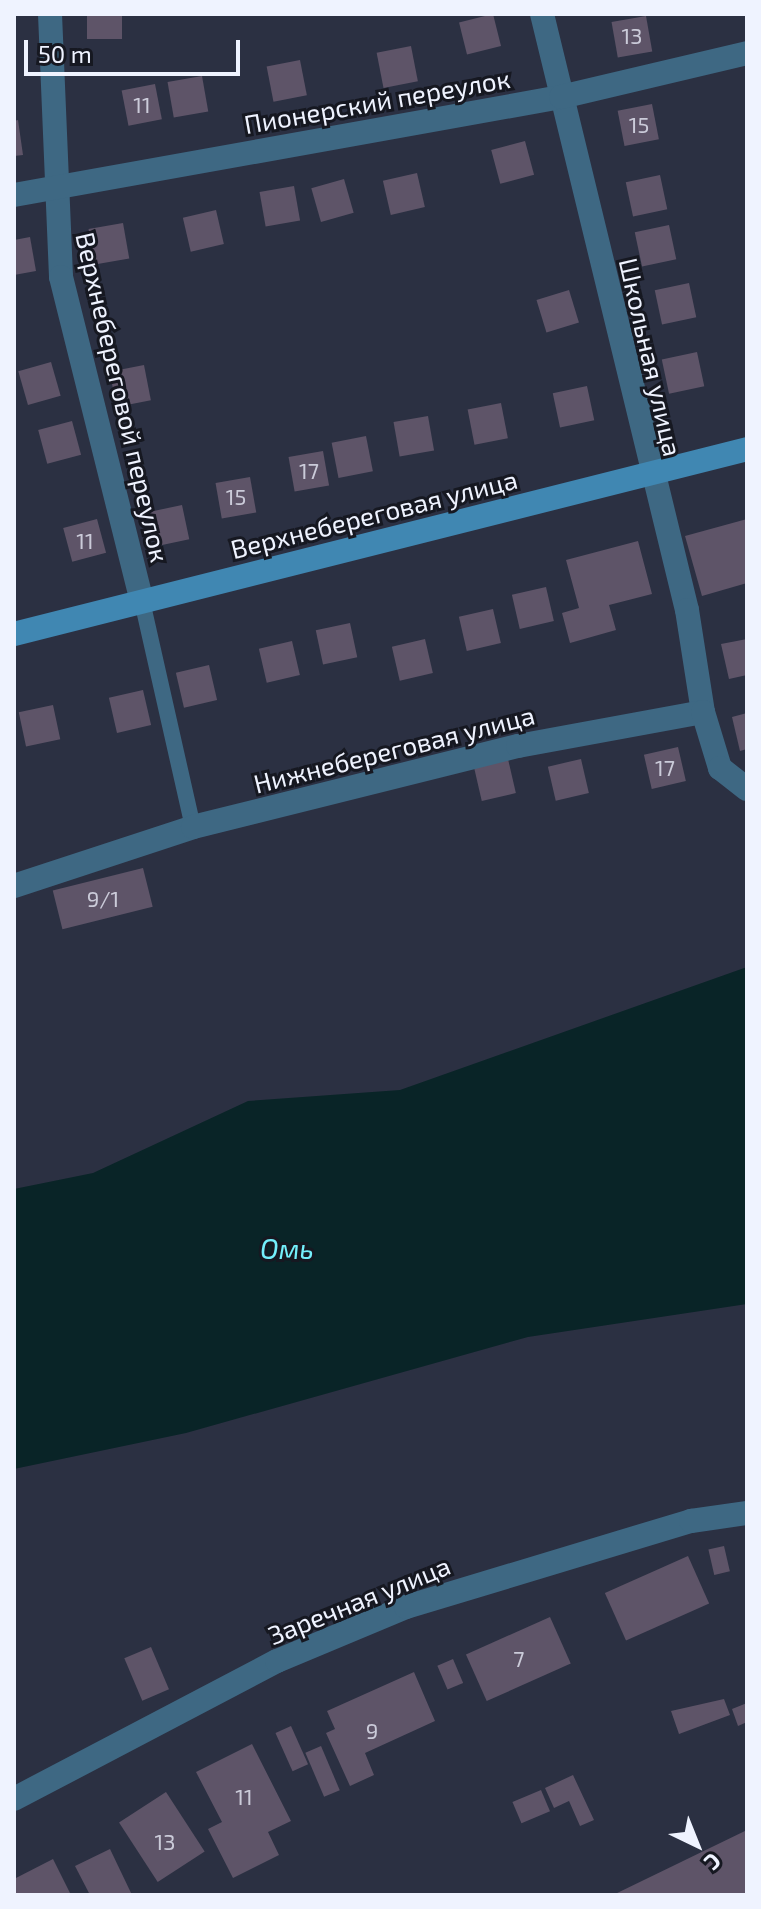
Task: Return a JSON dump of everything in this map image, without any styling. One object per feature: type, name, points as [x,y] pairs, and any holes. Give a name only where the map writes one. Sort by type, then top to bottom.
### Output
[{"type":"street","name":"Верхнебереговой переулок","points":[[50,14],[61,277],[142,601]]},
{"type":"street","name":"Школьная улица","points":[[542,14],[649,474],[687,610],[703,712]]},
{"type":"street","name":"Пионерский переулок","points":[[14,195],[561,97],[747,53]]},
{"type":"street","name":"Верхнебереговая улица","points":[[14,634],[747,449]]},
{"type":"street","points":[[703,712],[720,768],[747,789]]},
{"type":"street","name":"Нижнебереговая улица","points":[[14,886],[193,827],[518,746],[703,712]]},
{"type":"street","name":"Заречная улица","points":[[14,1799],[277,1661],[406,1607],[691,1521],[747,1513]]},
{"type":"lane","points":[[142,601],[193,827]]},
{"type":"water","name":"Омь","points":[[747,967],[747,1304],[528,1337],[186,1433],[14,1469],[14,1189],[93,1173],[248,1101],[400,1090]]},
{"type":"building","points":[[87,14],[122,14],[122,39],[87,39]]},
{"type":"building","points":[[493,14],[501,46],[467,54],[459,22]]},
{"type":"building","points":[[646,16],[652,51],[618,58],[612,22]]},
{"type":"building","points":[[411,46],[418,81],[384,88],[377,53]]},
{"type":"building","points":[[300,60],[307,95],[273,102],[267,66]]},
{"type":"building","points":[[202,76],[208,111],[174,118],[168,82]]},
{"type":"building","points":[[155,84],[162,119],[128,126],[122,90]]},
{"type":"building","points":[[652,104],[659,139],[625,146],[618,111]]},
{"type":"building","points":[[18,120],[23,155],[14,156],[14,121]]},
{"type":"building","points":[[525,141],[534,175],[500,184],[491,150]]},
{"type":"building","points":[[417,173],[425,207],[391,215],[383,181]]},
{"type":"building","points":[[660,175],[667,209],[633,217],[626,182]]},
{"type":"building","points":[[344,179],[354,213],[321,222],[311,188]]},
{"type":"building","points":[[294,186],[300,220],[266,227],[260,192]]},
{"type":"building","points":[[216,210],[224,244],[191,252],[183,218]]},
{"type":"building","points":[[123,223],[129,258],[95,265],[89,229]]},
{"type":"building","points":[[669,225],[676,259],[642,267],[635,232]]},
{"type":"building","points":[[30,237],[36,271],[14,275],[14,240]]},
{"type":"building","points":[[689,283],[696,317],[662,325],[655,290]]},
{"type":"building","points":[[569,290],[579,323],[546,332],[536,300]]},
{"type":"building","points":[[697,352],[704,386],[669,394],[662,359]]},
{"type":"building","points":[[51,362],[61,396],[28,405],[18,371]]},
{"type":"building","points":[[144,365],[151,400],[117,407],[110,372]]},
{"type":"building","points":[[587,386],[594,420],[560,428],[553,393]]},
{"type":"building","points":[[501,403],[508,438],[474,445],[468,409]]},
{"type":"building","points":[[428,416],[434,450],[400,457],[394,422]]},
{"type":"building","points":[[72,421],[81,455],[47,464],[38,430]]},
{"type":"building","points":[[366,436],[373,471],[339,478],[332,443]]},
{"type":"building","points":[[323,451],[329,485],[295,492],[289,457]]},
{"type":"building","points":[[250,477],[256,512],[222,519],[216,483]]},
{"type":"building","points":[[182,505],[189,539],[155,547],[148,512]]},
{"type":"building","points":[[97,519],[106,553],[72,562],[63,528]]},
{"type":"building","points":[[747,519],[747,583],[702,596],[685,536]]},
{"type":"building","points":[[638,541],[652,594],[609,605],[616,630],[570,643],[562,613],[579,608],[566,560]]},
{"type":"building","points":[[546,587],[554,621],[520,629],[512,595]]},
{"type":"building","points":[[493,609],[501,643],[467,651],[459,617]]},
{"type":"building","points":[[350,623],[357,657],[323,665],[316,630]]},
{"type":"building","points":[[425,639],[433,673],[400,681],[392,647]]},
{"type":"building","points":[[747,639],[747,675],[729,679],[721,644]]},
{"type":"building","points":[[292,641],[300,675],[267,683],[259,649]]},
{"type":"building","points":[[209,665],[217,700],[184,708],[176,673]]},
{"type":"building","points":[[143,690],[151,725],[117,733],[109,698]]},
{"type":"building","points":[[53,705],[60,739],[26,747],[19,712]]},
{"type":"building","points":[[747,713],[747,749],[740,751],[732,717]]},
{"type":"building","points":[[678,747],[686,781],[652,789],[644,755]]},
{"type":"building","points":[[508,759],[516,793],[482,801],[474,767]]},
{"type":"building","points":[[581,759],[589,793],[556,801],[548,767]]},
{"type":"building","points":[[143,868],[153,907],[62,929],[53,890]]},
{"type":"building","points":[[724,1546],[730,1571],[714,1575],[708,1550]]},
{"type":"building","points":[[688,1556],[709,1604],[626,1641],[605,1593]]},
{"type":"building","points":[[550,1617],[571,1664],[487,1701],[466,1654]]},
{"type":"building","points":[[151,1647],[169,1689],[142,1701],[124,1658]]},
{"type":"building","points":[[453,1659],[463,1683],[448,1690],[437,1666]]},
{"type":"building","points":[[414,1672],[435,1721],[365,1753],[374,1775],[350,1786],[326,1733],[335,1729],[327,1711]]},
{"type":"building","points":[[724,1699],[730,1715],[679,1734],[671,1711]]},
{"type":"building","points":[[747,1703],[747,1722],[738,1726],[732,1709]]},
{"type":"building","points":[[291,1726],[308,1764],[293,1771],[275,1733]]},
{"type":"building","points":[[252,1744],[291,1821],[268,1832],[279,1855],[233,1878],[208,1829],[222,1822],[196,1772]]},
{"type":"building","points":[[321,1746],[340,1790],[324,1797],[305,1753]]},
{"type":"building","points":[[573,1775],[594,1820],[580,1826],[569,1801],[554,1808],[545,1788]]},
{"type":"building","points":[[541,1790],[550,1811],[521,1823],[512,1802]]},
{"type":"building","points":[[166,1792],[205,1852],[158,1882],[119,1822]]},
{"type":"building","points":[[747,1830],[747,1895],[613,1895]]},
{"type":"building","points":[[110,1849],[132,1895],[90,1895],[75,1866]]},
{"type":"building","points":[[53,1859],[71,1895],[14,1895],[14,1879]]}]
